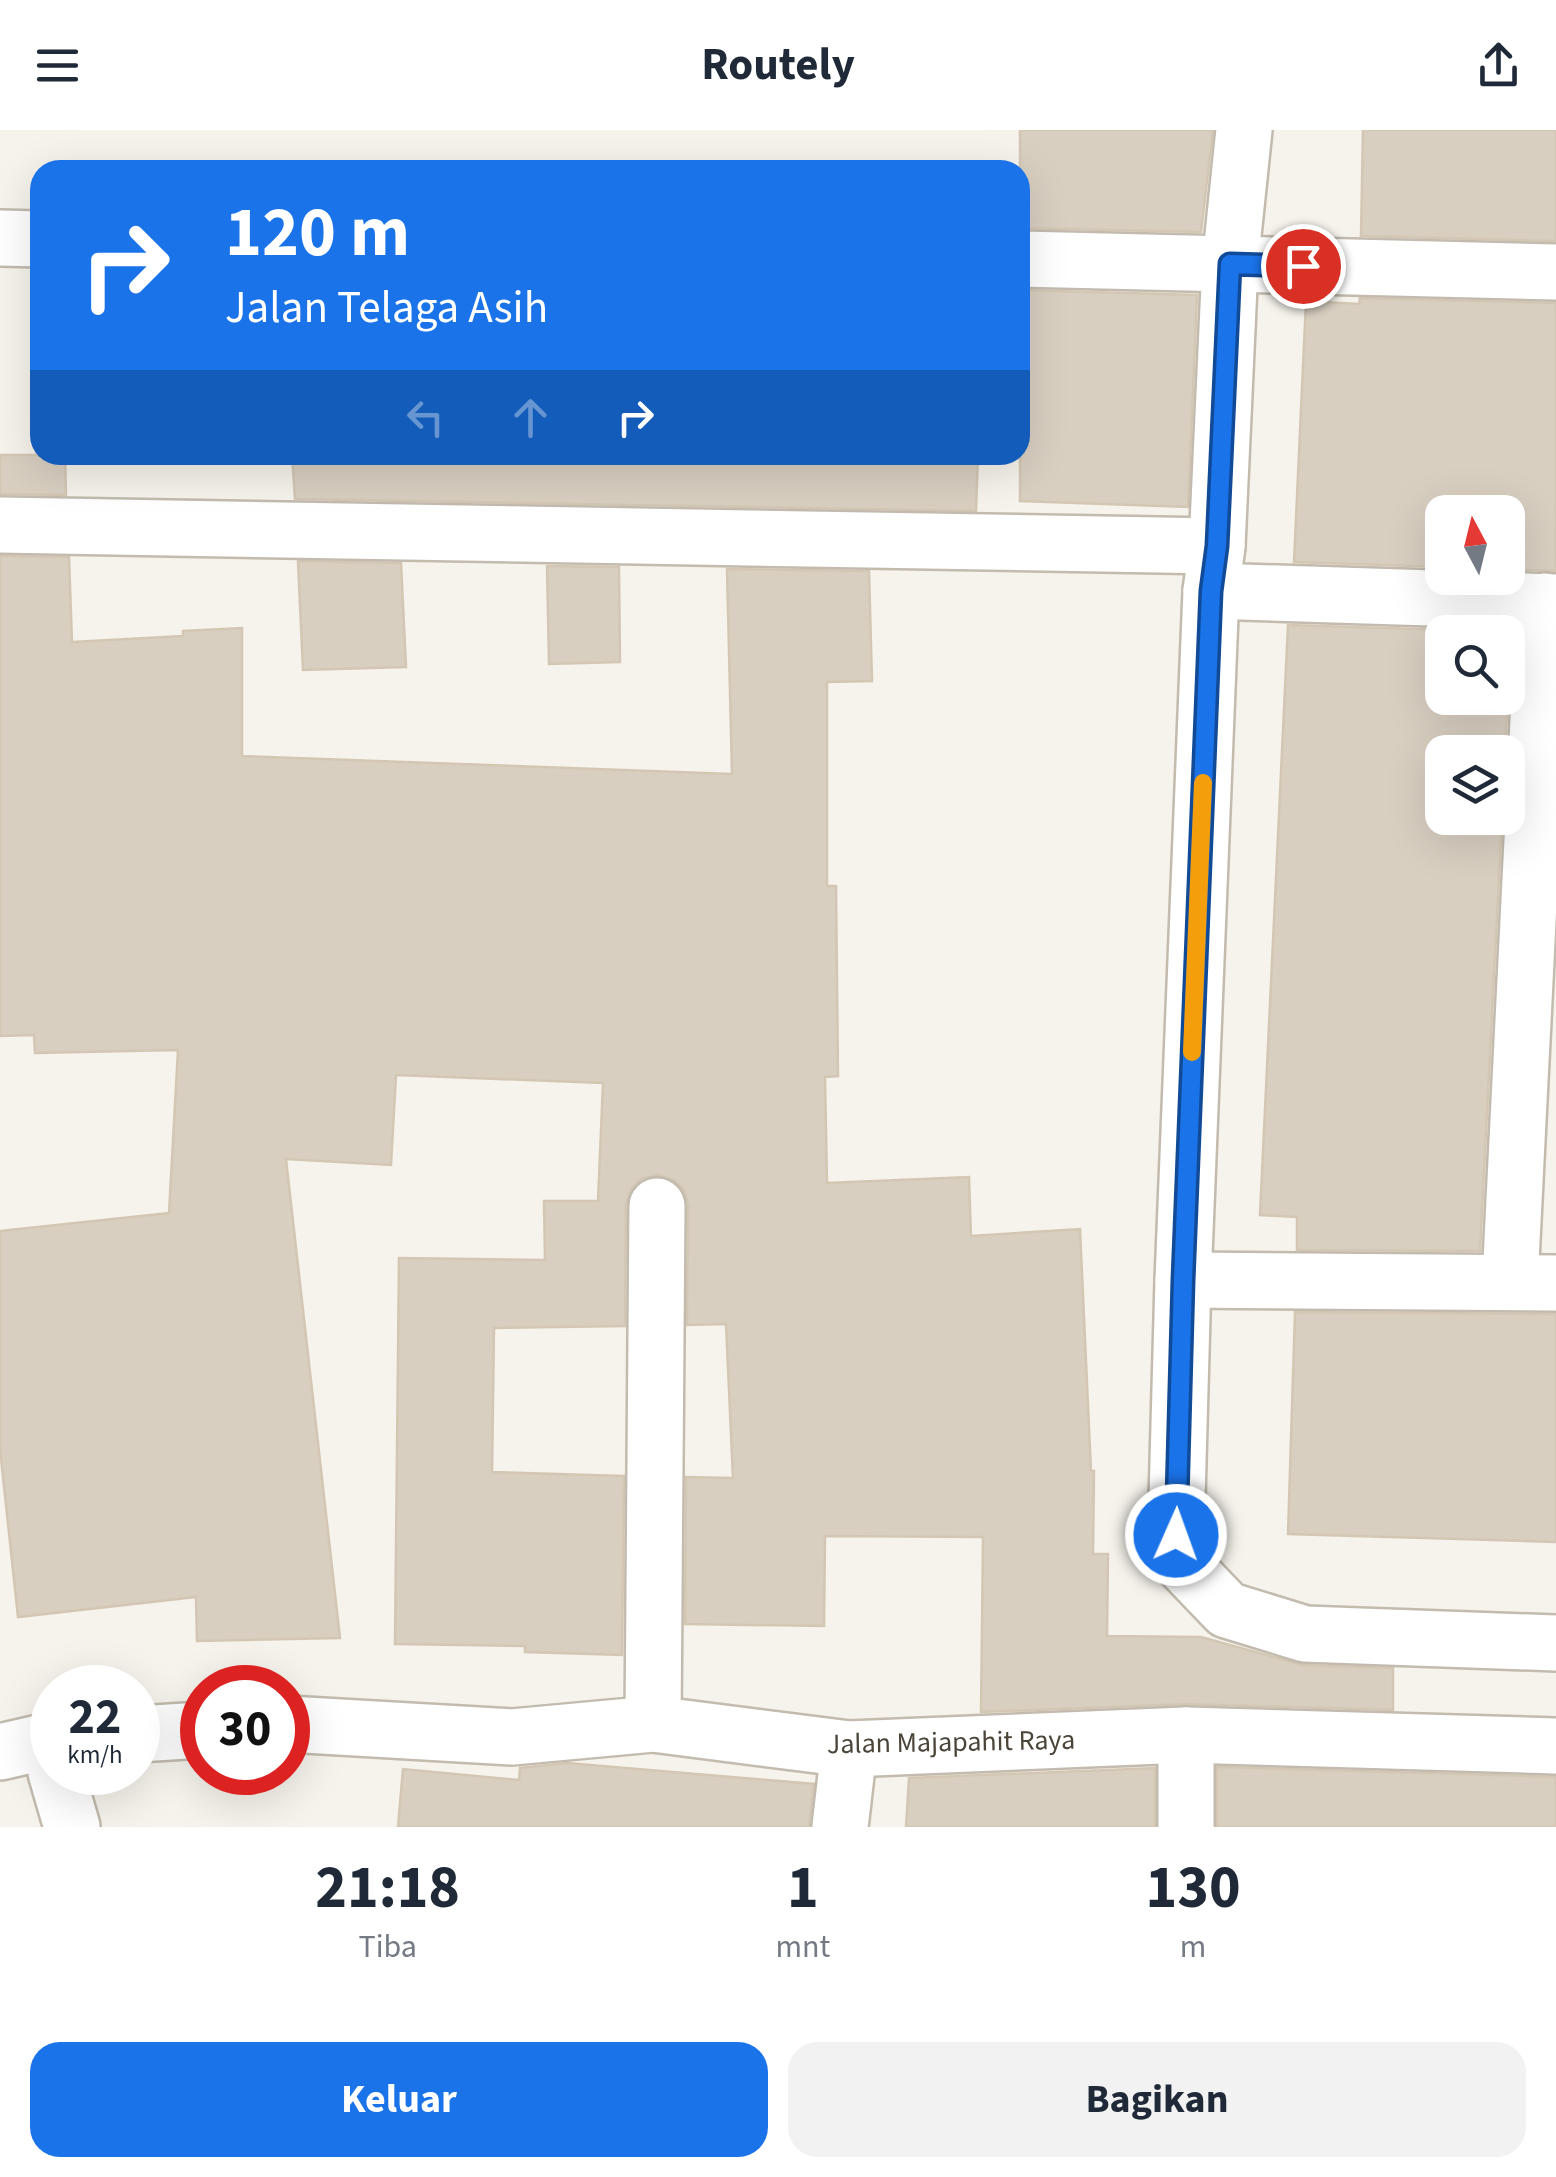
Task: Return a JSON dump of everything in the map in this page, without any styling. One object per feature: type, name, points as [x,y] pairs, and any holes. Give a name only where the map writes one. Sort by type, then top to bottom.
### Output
[{"type":"street","points":[[1244,130],[1230,264],[1214,568],[1183,1280],[1176,1535],[1181,1562],[1227,1610],[1306,1634],[1556,1643]]},
{"type":"street","points":[[0,238],[30,239]]},
{"type":"street","points":[[1030,260],[1556,272]]},
{"type":"street","points":[[0,525],[1214,568],[1550,601],[1533,1282],[1183,1280]]},
{"type":"street","points":[[653,1724],[657,1206]]},
{"type":"street","name":"Jalan Majapahit Raya","points":[[310,1725],[512,1736],[653,1724],[849,1749],[1186,1735],[1556,1746]]},
{"type":"street","points":[[1186,1735],[1186,1827]]},
{"type":"street","points":[[840,1827],[849,1749]]},
{"type":"street","points":[[59,1795],[72,1827]]},
{"type":"building","points":[[1020,130],[1213,130],[1201,232],[1030,228],[1030,160],[1020,160]]},
{"type":"building","points":[[1363,130],[1556,130],[1556,241],[1361,236]]},
{"type":"building","points":[[1030,290],[1197,295],[1188,507],[1020,501],[1020,465],[1030,465]]},
{"type":"building","points":[[1360,298],[1556,303],[1556,571],[1525,570],[1525,495],[1425,495],[1425,566],[1294,562],[1306,301],[1359,304]]},
{"type":"building","points":[[0,455],[30,455],[30,465],[65,465],[66,495],[0,494]]},
{"type":"building","points":[[293,465],[978,465],[976,511],[295,499]]},
{"type":"building","points":[[0,556],[69,557],[72,642],[183,636],[183,631],[242,628],[242,756],[732,774],[727,569],[869,571],[872,681],[827,682],[827,886],[836,886],[838,1076],[825,1077],[827,1183],[969,1177],[971,1236],[1080,1229],[1094,1471],[1093,1554],[1108,1554],[1107,1636],[1201,1637],[1303,1665],[1393,1668],[1393,1710],[1187,1704],[981,1712],[983,1537],[825,1536],[824,1626],[685,1624],[686,1477],[733,1478],[726,1324],[687,1325],[688,1205],[684,1190],[674,1180],[658,1175],[641,1179],[631,1189],[626,1205],[625,1326],[494,1328],[492,1472],[624,1476],[622,1655],[525,1652],[525,1646],[395,1644],[399,1258],[545,1260],[544,1201],[598,1201],[603,1083],[396,1075],[391,1165],[286,1159],[340,1638],[197,1641],[196,1597],[18,1617],[0,1449],[0,1231],[169,1213],[178,1050],[35,1053],[34,1035],[0,1036]]},
{"type":"building","points":[[298,561],[401,563],[406,667],[303,670]]},
{"type":"building","points":[[547,566],[619,567],[620,662],[549,664]]},
{"type":"building","points":[[1288,625],[1425,629],[1425,715],[1507,715],[1506,735],[1425,735],[1425,835],[1501,835],[1480,1251],[1297,1250],[1297,1217],[1260,1215]]},
{"type":"building","points":[[1295,1312],[1556,1314],[1556,1542],[1288,1534]]},
{"type":"building","points":[[567,1763],[814,1784],[809,1827],[398,1827],[403,1769],[519,1780],[520,1768]]},
{"type":"building","points":[[1217,1767],[1556,1777],[1556,1827],[1217,1827]]},
{"type":"building","points":[[1155,1768],[1155,1827],[906,1827],[909,1778]]},
{"type":"slow traffic","points":[[1192,1052],[1203,783]]},
{"type":"route","points":[[1176,1535],[1211,591],[1217,546],[1230,264],[1303,266]]}]
